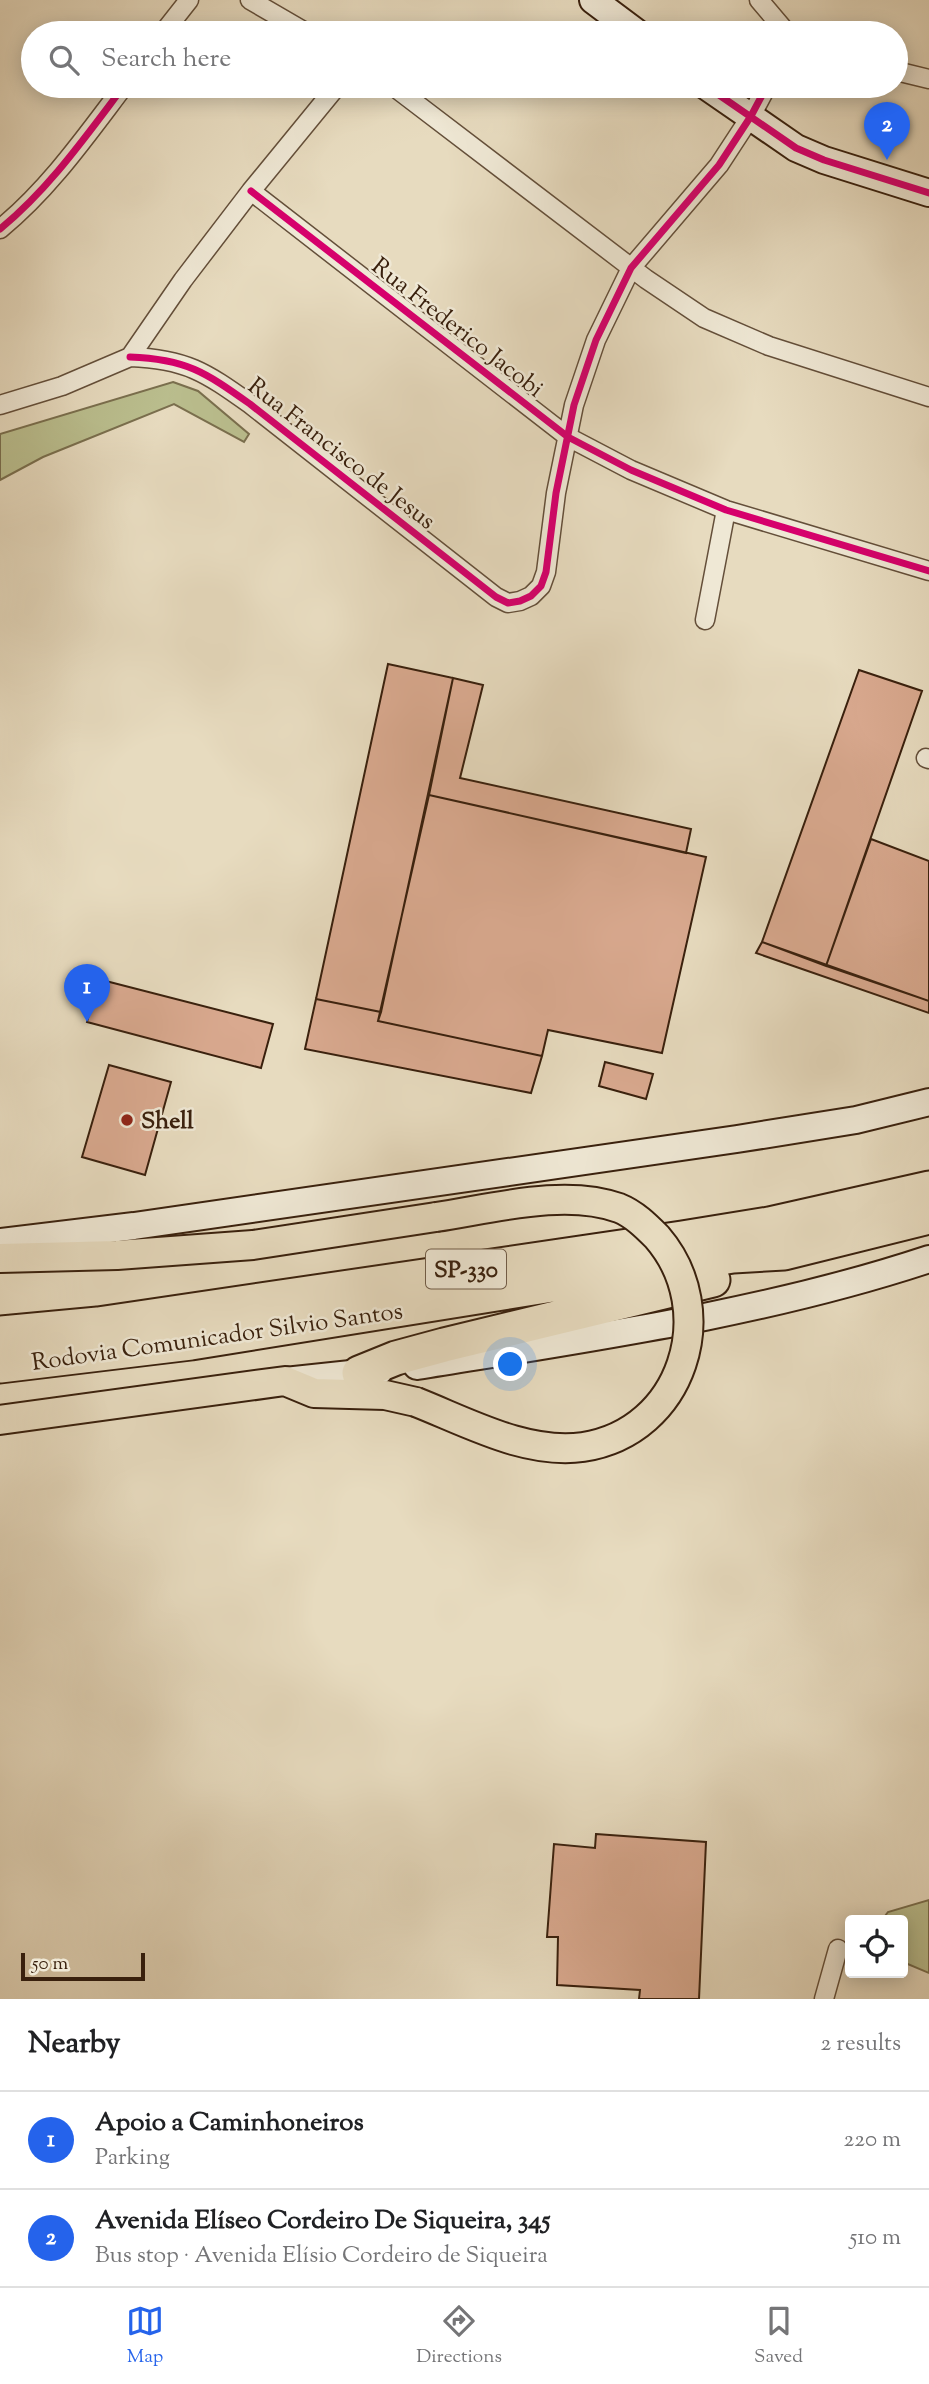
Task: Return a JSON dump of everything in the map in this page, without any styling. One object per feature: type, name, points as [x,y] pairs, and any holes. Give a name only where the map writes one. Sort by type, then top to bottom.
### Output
[{"type":"highway","name":"Rodovia Comunicador Silvio Santos","points":[[0,1333],[98,1324],[707,1234],[806,1217],[929,1188]]},
{"type":"highway","name":"Rodovia Comunicador Silvio Santos","points":[[0,1366],[191,1343],[733,1256],[784,1252],[929,1217]]},
{"type":"highway","points":[[359,1373],[396,1358],[444,1345],[740,1274],[784,1252]]},
{"type":"main road","points":[[593,0],[621,21]]},
{"type":"main road","points":[[724,98],[796,148],[929,193]]},
{"type":"main road","points":[[0,1242],[134,1226],[737,1139],[856,1120],[929,1102]]},
{"type":"main road","points":[[0,1258],[117,1255],[253,1245],[542,1200],[593,1201],[621,1209],[645,1224],[671,1254],[686,1289],[688,1343],[679,1374],[656,1408],[641,1422],[608,1440],[583,1447],[555,1448],[511,1439],[416,1402],[385,1395],[314,1393],[285,1381]]},
{"type":"main road","points":[[0,1420],[359,1373],[663,1326],[774,1302],[929,1259]]},
{"type":"street","points":[[172,21],[189,0]]},
{"type":"street","points":[[250,0],[286,21]]},
{"type":"street","points":[[760,0],[777,21]]},
{"type":"street","points":[[908,74],[929,79]]},
{"type":"street","points":[[0,229],[21,212],[65,163],[115,98]]},
{"type":"street","points":[[0,405],[62,386],[130,357],[183,280],[327,98]]},
{"type":"street","points":[[409,98],[631,268],[704,318],[769,346],[929,397]]},
{"type":"street","points":[[568,438],[588,360],[631,268],[719,165],[761,98]]},
{"type":"street","name":"Rua Frederico Jacobi","points":[[251,191],[568,438],[631,470],[726,510],[929,571]]},
{"type":"street","name":"Rua Francisco de Jesus","points":[[130,357],[181,363],[208,374],[496,597],[508,603],[531,596],[541,586],[568,438]]},
{"type":"street","points":[[705,620],[726,510]]},
{"type":"street","points":[[824,1999],[838,1949]]},
{"type":"green space","points":[[173,382],[198,391],[249,434],[244,442],[174,404],[43,457],[0,480],[0,434]]},
{"type":"green space","points":[[929,1900],[929,1973],[908,1964],[908,1915],[886,1915]]},
{"type":"building","points":[[388,664],[453,678],[381,1012],[316,999]]},
{"type":"building","points":[[859,670],[922,691],[826,966],[762,942]]},
{"type":"building","points":[[453,678],[483,685],[460,778],[691,829],[686,853],[429,795]]},
{"type":"building","points":[[429,795],[706,857],[662,1053],[548,1030],[542,1056],[378,1021]]},
{"type":"building","points":[[871,839],[929,861],[929,1001],[826,966]]},
{"type":"building","points":[[762,942],[929,1001],[929,1013],[756,953]]},
{"type":"building","points":[[98,979],[273,1024],[261,1068],[87,1022]]},
{"type":"building","points":[[316,999],[381,1012],[378,1021],[542,1056],[531,1093],[305,1049]]},
{"type":"building","points":[[605,1062],[653,1074],[646,1099],[599,1086]]},
{"type":"building","name":"Shell","points":[[109,1065],[171,1082],[145,1175],[82,1157]]},
{"type":"building","points":[[596,1834],[706,1842],[699,1999],[639,1999],[640,1990],[557,1985],[558,1937],[547,1937],[554,1844],[595,1848]]},
{"type":"cycle path","points":[[0,229],[51,179],[115,98]]},
{"type":"cycle path","points":[[723,98],[796,148],[824,160],[929,193]]},
{"type":"cycle path","points":[[130,357],[181,364],[220,383],[496,597],[508,603],[520,601],[531,596],[541,586],[546,572],[556,493],[574,405],[596,340],[631,268],[719,165],[761,98]]},
{"type":"cycle path","points":[[251,191],[568,437],[631,470],[726,510],[929,571]]},
{"type":"place","name":"Avenida Elíseo Cordeiro De Siqueira, 345","points":[[887,160]]},
{"type":"place","name":"Apoio a Caminhoneiros","points":[[87,1022]]},
{"type":"place","name":"Shell","points":[[127,1120]]}]
